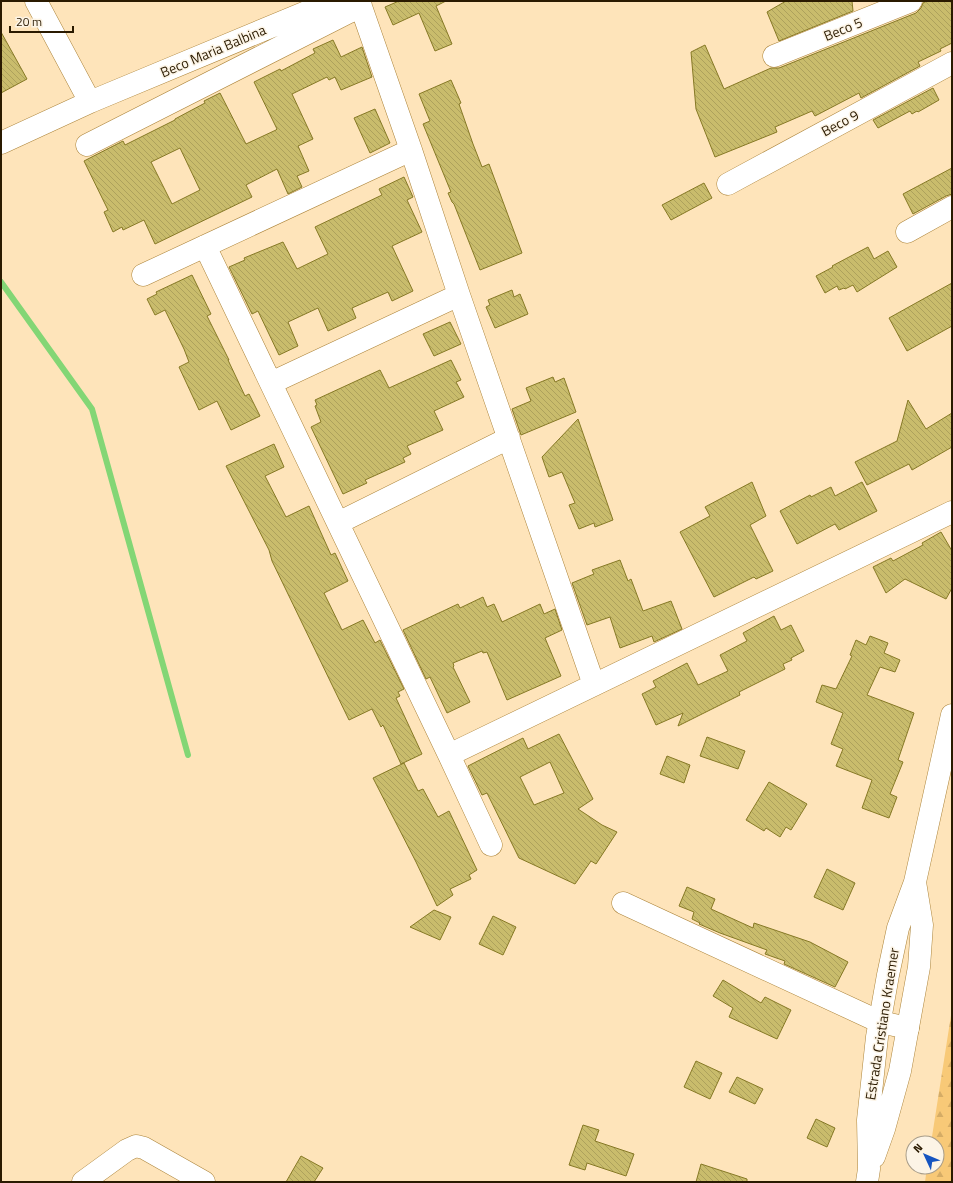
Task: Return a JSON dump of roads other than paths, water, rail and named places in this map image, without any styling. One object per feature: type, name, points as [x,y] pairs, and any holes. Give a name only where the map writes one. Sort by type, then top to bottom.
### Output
[{"type":"street","points":[[36,1],[90,102]]},
{"type":"street","name":"Beco Maria Balbina","points":[[1,143],[90,102],[316,8],[337,1]]},
{"type":"street","name":"Beco 5","points":[[774,56],[911,1]]},
{"type":"street","points":[[87,145],[360,3],[594,685]]},
{"type":"street","name":"Beco 9","points":[[728,184],[952,63]]},
{"type":"street","points":[[143,275],[411,150]]},
{"type":"street","points":[[907,232],[952,207]]},
{"type":"street","points":[[206,246],[450,755],[491,845]]},
{"type":"street","points":[[271,383],[459,295]]},
{"type":"street","points":[[338,523],[509,438]]},
{"type":"street","points":[[450,755],[952,512]]},
{"type":"street","name":"Estrada Cristiano Kraemer","points":[[868,1175],[868,1120],[880,1022],[898,928],[915,882],[952,715]]},
{"type":"street","name":"Estrada Cristiano Kraemer","points":[[868,1175],[884,1129],[900,1072],[919,967],[922,925],[915,882]]},
{"type":"street","points":[[623,904],[880,1022],[908,1028]]},
{"type":"street","points":[[84,1182],[127,1150],[136,1146],[144,1148],[204,1182]]},
{"type":"waterway","points":[[1,282],[92,409],[188,755]]}]
